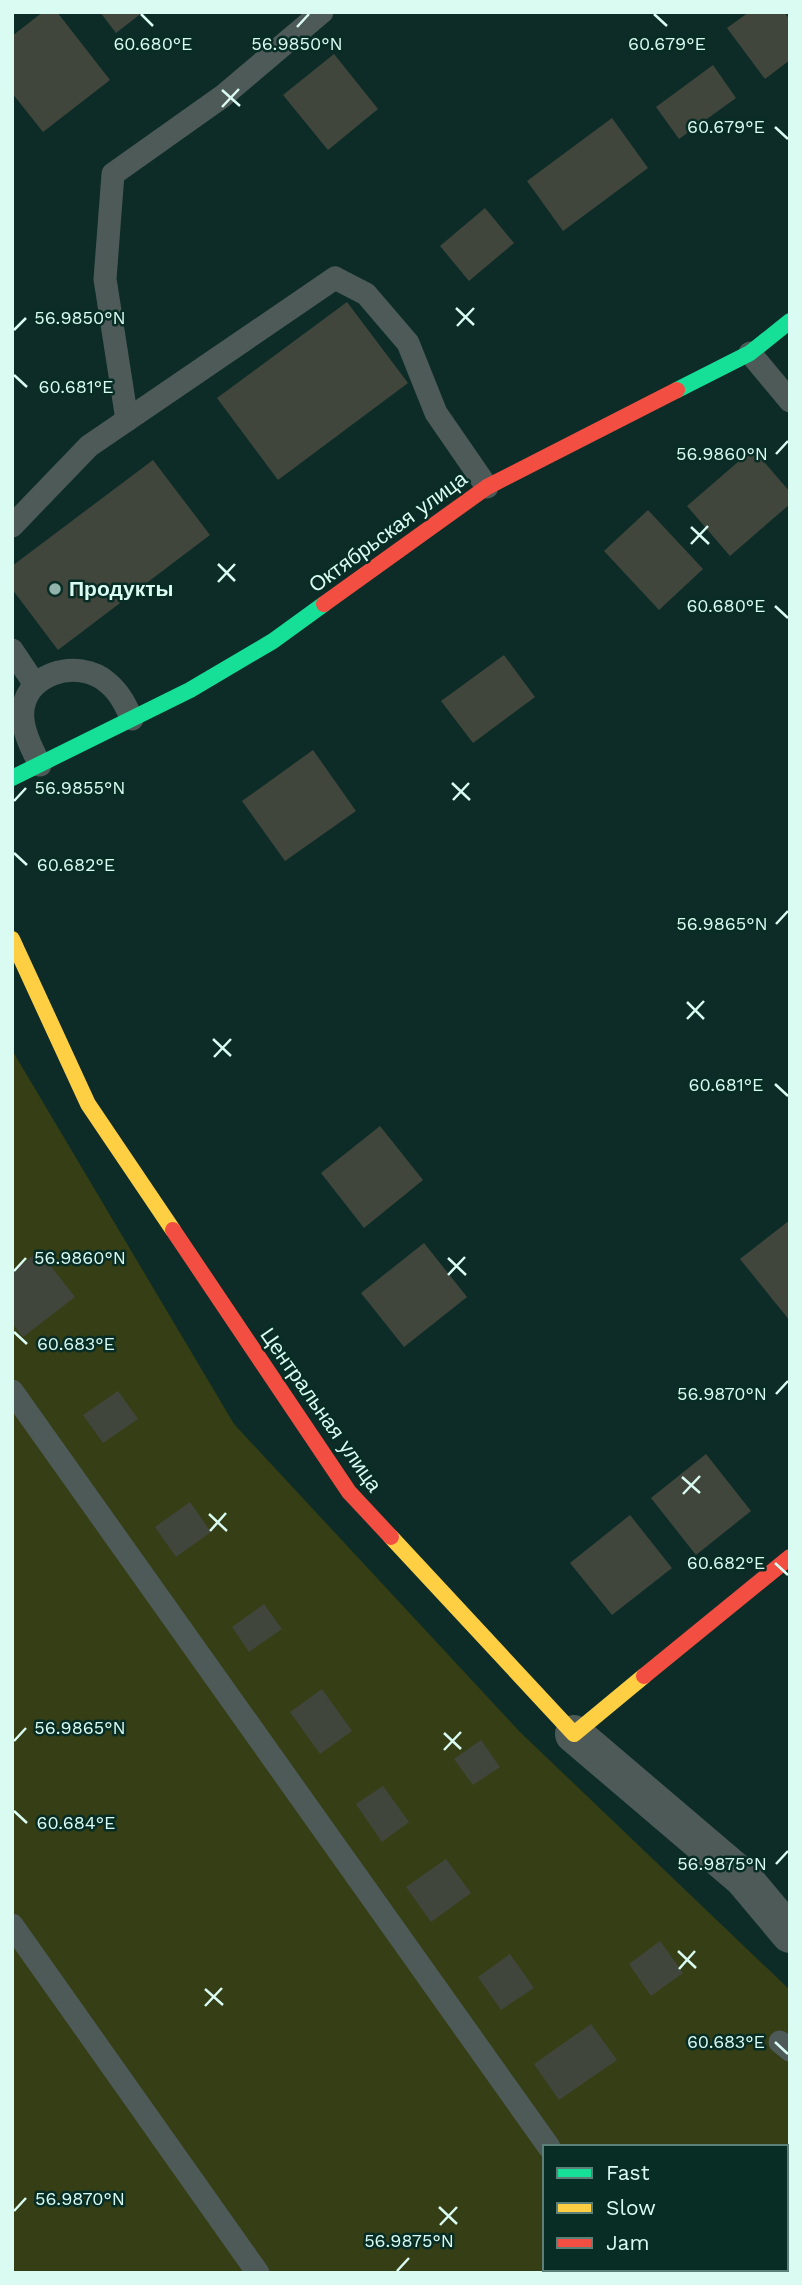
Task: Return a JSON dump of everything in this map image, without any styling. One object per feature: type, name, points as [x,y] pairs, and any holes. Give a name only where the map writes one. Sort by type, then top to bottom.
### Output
[{"type":"street","name":"Октябрьская улица","points":[[12,778],[190,690],[273,640],[487,487],[750,353],[790,321]]},
{"type":"street","name":"Центральная улица","points":[[12,939],[88,1104],[349,1492],[574,1734]]},
{"type":"street","points":[[790,1557],[574,1734],[743,1878],[790,1934]]},
{"type":"lane","points":[[127,420],[104,279],[113,174],[223,96],[322,12]]},
{"type":"lane","points":[[12,526],[89,446],[335,278],[366,294],[408,343],[436,412],[487,487]]},
{"type":"lane","points":[[750,353],[790,401]]},
{"type":"lane","points":[[12,650],[34,683]]},
{"type":"lane","points":[[40,765],[29,742],[23,718],[26,699],[34,683],[62,670],[86,671],[107,682],[122,698],[132,719]]},
{"type":"lane","points":[[12,1391],[548,2145]]},
{"type":"lane","points":[[12,1925],[258,2273]]},
{"type":"green space","points":[[12,1050],[234,1424],[520,1732],[790,1990],[790,2273],[12,2273]]},
{"type":"water","points":[[790,2165],[790,2273],[684,2273],[683,2271],[788,2271]]},
{"type":"building","points":[[43,12],[57,12],[110,80],[43,132],[12,93],[12,36]]},
{"type":"building","points":[[100,12],[143,12],[116,33]]},
{"type":"building","points":[[749,12],[784,12],[790,20],[790,60],[765,79],[727,28]]},
{"type":"building","points":[[334,54],[378,109],[328,150],[283,95]]},
{"type":"building","points":[[713,65],[736,98],[679,139],[656,107]]},
{"type":"building","points":[[612,118],[648,168],[563,231],[527,181]]},
{"type":"building","points":[[485,208],[514,243],[469,281],[440,246]]},
{"type":"building","points":[[347,302],[408,383],[278,480],[217,398]]},
{"type":"building","points":[[753,449],[790,492],[790,504],[730,556],[687,506]]},
{"type":"building","points":[[153,460],[210,535],[58,650],[12,589],[12,566]]},
{"type":"building","points":[[648,510],[703,569],[659,610],[604,551]]},
{"type":"building","points":[[504,655],[535,697],[473,743],[441,701]]},
{"type":"building","points":[[313,750],[356,811],[285,861],[242,801]]},
{"type":"building","points":[[380,1126],[423,1180],[364,1228],[321,1173]]},
{"type":"building","points":[[790,1220],[790,1321],[740,1259]]},
{"type":"building","points":[[424,1243],[467,1297],[404,1347],[361,1293]]},
{"type":"building","points":[[39,1251],[75,1297],[23,1337],[12,1323],[12,1272]]},
{"type":"building","points":[[118,1391],[138,1419],[103,1443],[83,1415]]},
{"type":"building","points":[[706,1454],[751,1511],[696,1555],[651,1498]]},
{"type":"building","points":[[190,1502],[211,1532],[176,1557],[155,1527]]},
{"type":"building","points":[[630,1515],[672,1568],[612,1615],[570,1563]]},
{"type":"building","points":[[264,1604],[282,1629],[249,1652],[232,1627]]},
{"type":"building","points":[[322,1689],[352,1731],[320,1754],[290,1712]]},
{"type":"building","points":[[481,1740],[500,1767],[473,1785],[454,1759]]},
{"type":"building","points":[[383,1786],[409,1822],[382,1842],[356,1804]]},
{"type":"building","points":[[446,1859],[471,1893],[431,1922],[406,1887]]},
{"type":"building","points":[[660,1941],[683,1973],[651,1996],[629,1964]]},
{"type":"building","points":[[510,1954],[534,1988],[501,2010],[478,1977]]},
{"type":"building","points":[[591,2024],[617,2060],[559,2100],[534,2064]]},
{"type":"traffic: fast","points":[[677,390],[750,353],[790,321]]},
{"type":"traffic: fast","points":[[12,778],[190,690],[273,641],[324,604]]},
{"type":"traffic: slow","points":[[12,939],[88,1104],[173,1230]]},
{"type":"traffic: slow","points":[[391,1537],[574,1734],[644,1676]]},
{"type":"traffic: jam","points":[[324,604],[487,487],[677,390]]},
{"type":"traffic: jam","points":[[173,1230],[349,1492],[391,1537]]},
{"type":"traffic: jam","points":[[644,1676],[790,1557]]},
{"type":"place","name":"Продукты","points":[[55,589]]}]
